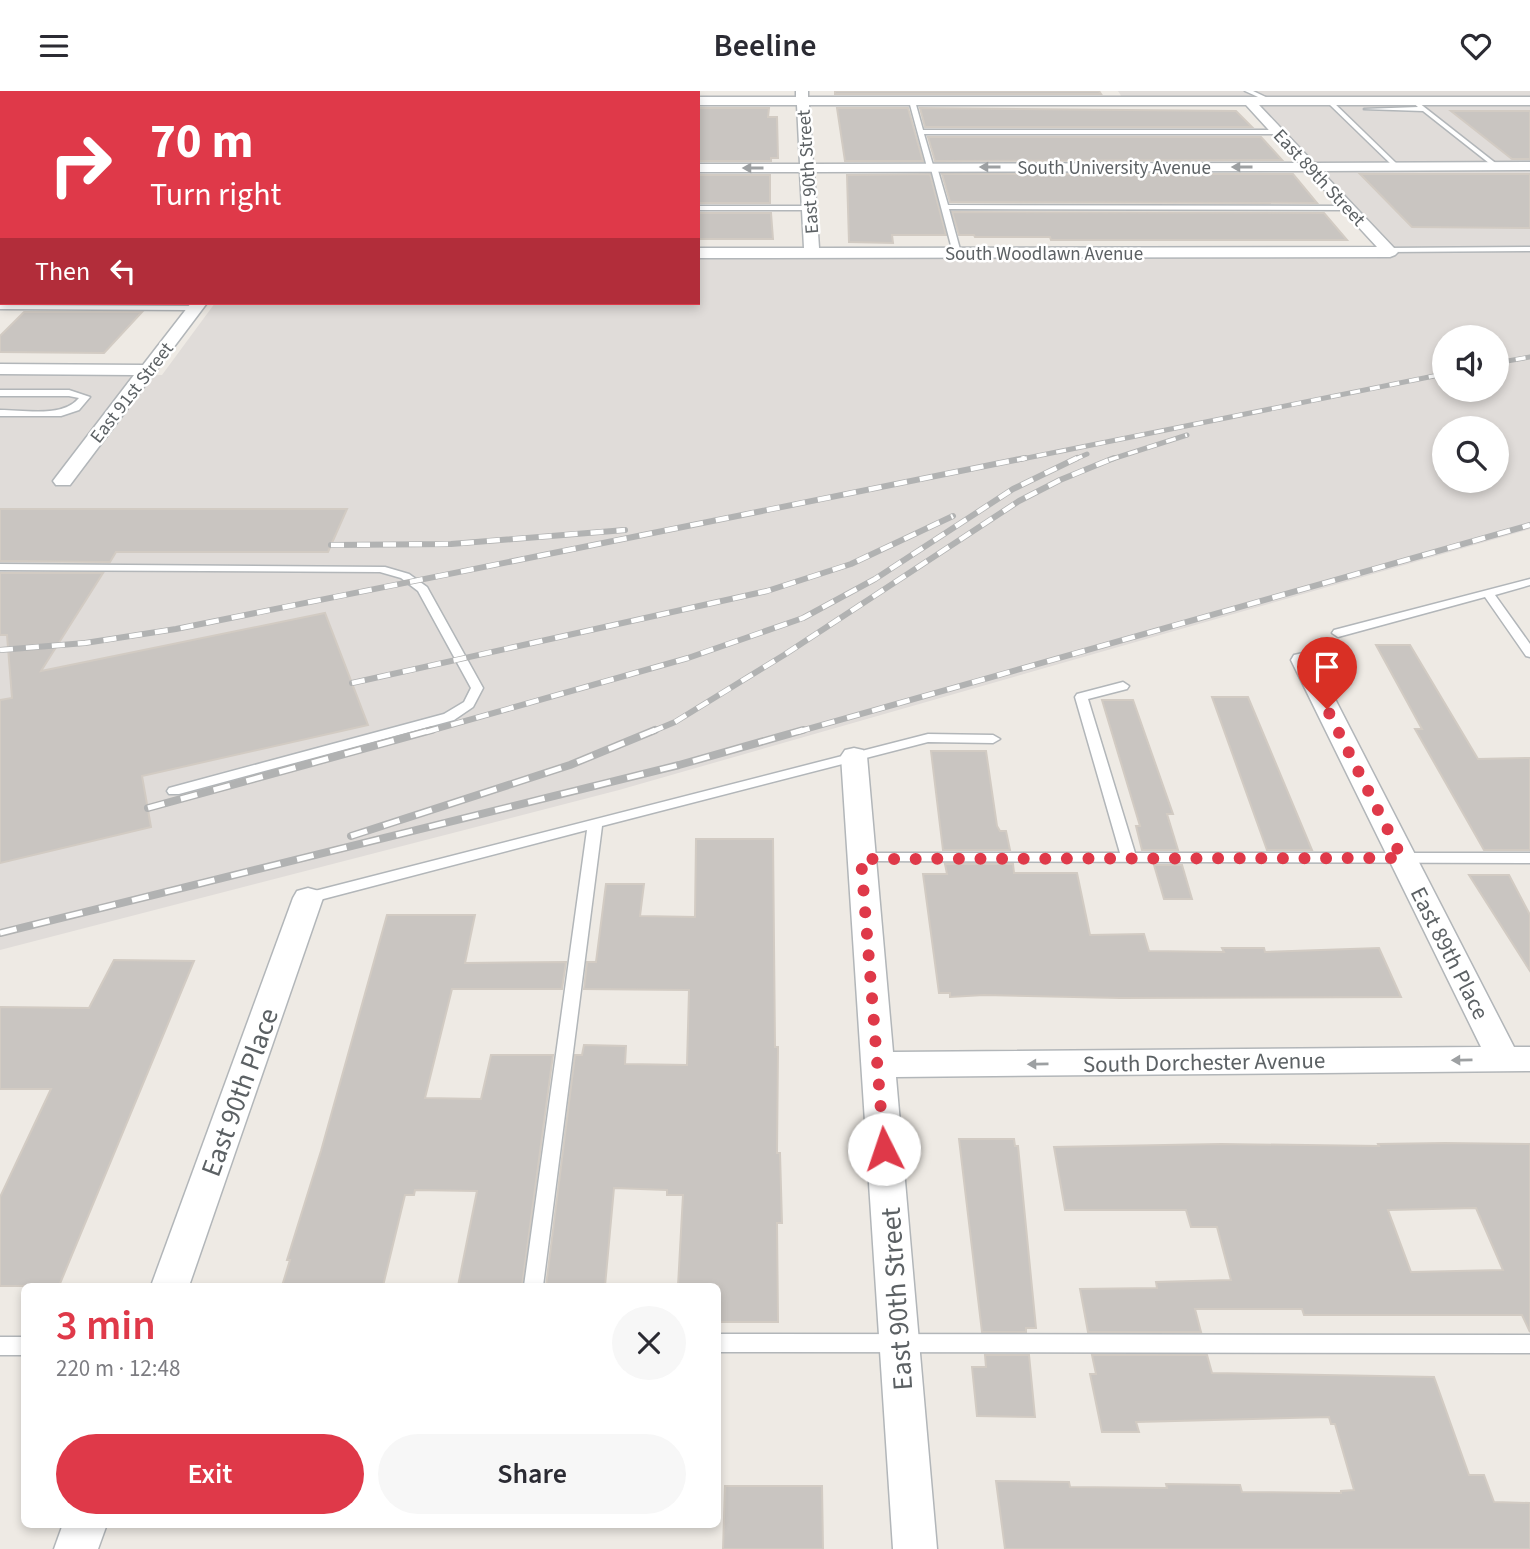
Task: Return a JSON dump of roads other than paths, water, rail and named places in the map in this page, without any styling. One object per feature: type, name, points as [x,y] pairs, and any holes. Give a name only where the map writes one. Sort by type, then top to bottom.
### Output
[{"type":"street","points":[[700,101],[802,96],[912,101],[1249,96],[1271,101],[1418,105],[1527,103]]},
{"type":"street","name":"East 90th Street","points":[[802,96],[812,253]]},
{"type":"street","name":"East 89th Street","points":[[1249,96],[1310,167],[1389,251]]},
{"type":"street","name":"South University Avenue","points":[[700,168],[1530,166]]},
{"type":"street","name":"South Woodlawn Avenue","points":[[700,253],[1389,251]]},
{"type":"street","name":"East 91st Street","points":[[62,481],[197,305]]},
{"type":"street","points":[[0,369],[148,369]]},
{"type":"street","name":"East 89th Place","points":[[1303,660],[1402,858],[1517,1059]]},
{"type":"street","name":"East 90th Street","points":[[854,755],[915,1549]]},
{"type":"street","name":"East 90th Place","points":[[171,1283],[308,898]]},
{"type":"street","name":"South Dorchester Avenue","points":[[878,1065],[1517,1059]]},
{"type":"street","points":[[76,1549],[84,1528]]},
{"type":"lane","points":[[912,101],[957,253]]},
{"type":"lane","points":[[1329,101],[1396,166]]},
{"type":"lane","points":[[1367,109],[1418,105],[1496,166]]},
{"type":"lane","points":[[920,132],[1279,132]]},
{"type":"lane","points":[[945,207],[1348,208]]},
{"type":"lane","points":[[700,208],[810,208]]},
{"type":"lane","points":[[1389,251],[1530,249]]},
{"type":"lane","points":[[0,307],[197,305]]},
{"type":"lane","points":[[0,393],[69,393],[85,397],[76,408],[61,413],[0,413]]},
{"type":"lane","points":[[0,567],[381,569],[405,576],[423,589],[477,688],[469,704],[449,717],[174,791]]},
{"type":"lane","points":[[1338,633],[1530,582]]},
{"type":"lane","points":[[1488,593],[1530,653]]},
{"type":"lane","points":[[1123,686],[1081,697],[1129,858]]},
{"type":"lane","points":[[308,898],[854,755],[928,739],[993,739]]},
{"type":"lane","points":[[533,1283],[595,823]]},
{"type":"lane","points":[[861,859],[1530,858]]},
{"type":"lane","points":[[721,1343],[1530,1344]]},
{"type":"lane","points":[[0,1346],[21,1346]]},
{"type":"railway","points":[[1509,361],[1530,357]]},
{"type":"railway","points":[[1017,460],[1432,376]]},
{"type":"railway","points":[[1109,460],[1187,435]]},
{"type":"railway","points":[[1073,460],[1087,454]]},
{"type":"railway","points":[[0,650],[85,643],[176,629],[1025,458]]},
{"type":"railway","points":[[426,732],[688,658],[803,618],[875,579],[1013,489],[1077,458]]},
{"type":"railway","points":[[1109,460],[1114,458]]},
{"type":"railway","points":[[651,732],[675,722],[784,655],[1019,501],[1060,480],[1109,460]]},
{"type":"railway","points":[[352,683],[767,591],[851,564],[953,516]]},
{"type":"railway","points":[[797,732],[1530,525]]},
{"type":"railway","points":[[331,545],[451,544],[625,530]]},
{"type":"railway","points":[[148,808],[432,730]]},
{"type":"railway","points":[[351,836],[570,765],[655,730]]},
{"type":"railway","points":[[0,933],[679,765],[803,730]]}]
